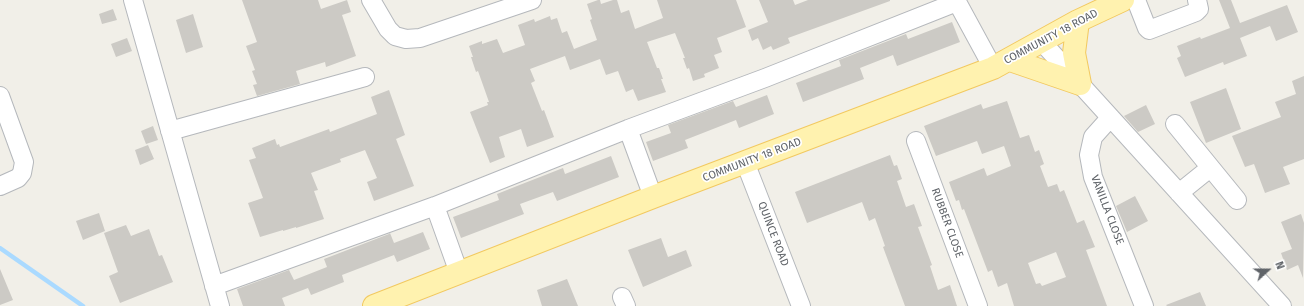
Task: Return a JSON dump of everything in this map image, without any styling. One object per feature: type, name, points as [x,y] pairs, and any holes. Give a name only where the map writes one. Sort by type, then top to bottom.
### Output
[{"type":"main road","name":"COMMUNITY 18 ROAD","points":[[374,306],[653,197],[1001,64],[1078,21],[1123,0]]},
{"type":"main road","points":[[1001,64],[1080,84],[1074,53],[1078,21]]},
{"type":"street","points":[[133,0],[220,306]]},
{"type":"street","points":[[371,0],[388,29],[395,36],[406,39],[420,38],[532,0]]},
{"type":"street","points":[[1136,0],[1149,30],[1196,12],[1199,9],[1197,0]]},
{"type":"street","points":[[214,286],[435,206],[628,129],[765,78],[957,1],[1001,64]]},
{"type":"street","points":[[1040,41],[1282,306]]},
{"type":"street","points":[[170,131],[365,77]]},
{"type":"street","points":[[0,96],[24,162],[22,173],[18,178],[0,186]]},
{"type":"street","name":"VANILLA CLOSE","points":[[1110,118],[1093,137],[1089,155],[1090,162],[1093,177],[1144,306]]},
{"type":"street","points":[[1175,124],[1238,200]]},
{"type":"street","points":[[628,129],[653,197]]},
{"type":"street","name":"RUBBER CLOSE","points":[[916,141],[978,306]]},
{"type":"street","name":"QUINCE ROAD","points":[[745,162],[800,306]]},
{"type":"street","points":[[1178,193],[1210,168]]},
{"type":"street","points":[[435,206],[459,272]]},
{"type":"building","points":[[242,0],[318,0],[321,9],[347,0],[351,12],[342,15],[356,56],[326,67],[325,62],[296,71],[300,84],[257,96],[253,85],[257,84],[252,71],[255,70],[246,46],[257,42]]},
{"type":"building","points":[[600,0],[601,4],[617,0],[621,13],[629,10],[635,29],[663,18],[657,0],[736,0],[746,27],[717,38],[722,52],[714,55],[719,68],[704,74],[705,77],[693,81],[689,68],[687,69],[683,58],[685,58],[675,33],[647,42],[657,68],[659,68],[666,92],[638,101],[633,89],[626,92],[618,71],[606,75],[600,59],[570,70],[565,56],[530,69],[535,81],[531,83],[542,111],[544,110],[554,137],[527,147],[521,129],[499,137],[505,157],[490,163],[470,112],[488,105],[487,102],[489,102],[478,71],[476,72],[469,46],[482,41],[482,44],[497,39],[503,53],[525,45],[518,25],[534,19],[535,22],[550,16],[551,20],[557,18],[562,33],[567,31],[574,49],[597,40],[590,20],[592,19],[587,4]]},
{"type":"building","points":[[759,0],[793,0],[795,5],[808,0],[890,1],[788,38],[790,43],[773,50],[771,46],[763,50],[758,38],[752,41],[748,30],[768,22]]},
{"type":"building","points":[[1219,0],[1231,0],[1240,23],[1287,5],[1298,32],[1276,41],[1270,26],[1240,38],[1247,56],[1224,65],[1223,62],[1185,77],[1177,58],[1181,56],[1177,46],[1230,28]]},
{"type":"building","points":[[113,9],[117,20],[102,24],[99,14]]},
{"type":"building","points":[[193,14],[203,47],[186,53],[176,20]]},
{"type":"building","points":[[952,22],[960,42],[897,66],[893,55],[860,68],[864,79],[803,102],[796,83],[841,66],[839,60],[906,34],[908,39]]},
{"type":"building","points":[[127,38],[132,51],[116,57],[111,44]]},
{"type":"building","points":[[1304,76],[1304,159],[1283,167],[1290,184],[1265,193],[1254,164],[1245,167],[1232,136],[1281,117],[1275,102],[1296,94],[1292,81]]},
{"type":"building","points":[[1226,88],[1241,129],[1206,143],[1190,102]]},
{"type":"building","points":[[389,90],[405,135],[396,139],[414,186],[374,201],[367,182],[377,178],[365,150],[340,159],[341,162],[311,173],[318,190],[314,191],[324,219],[260,237],[248,203],[263,198],[249,160],[256,158],[252,148],[275,139],[277,145],[279,144],[280,147],[329,129],[330,132],[377,114],[371,97]]},
{"type":"building","points":[[767,95],[774,114],[739,128],[736,120],[685,140],[688,148],[653,161],[646,142],[671,133],[668,125],[733,101],[736,107]]},
{"type":"building","points":[[1007,101],[1020,138],[1029,135],[1035,152],[1039,150],[1044,164],[1040,166],[1048,187],[1057,184],[1060,192],[1064,190],[1077,223],[1084,220],[1095,247],[1086,250],[1107,306],[1014,306],[1007,283],[998,287],[992,270],[988,272],[964,209],[962,210],[959,200],[956,201],[949,182],[984,168],[987,176],[1011,166],[1004,146],[982,154],[977,141],[936,156],[924,126],[981,104],[983,109]],"holes":[[[1056,252],[1066,277],[1042,286],[1040,283],[1036,284],[1028,263]]]},
{"type":"building","points":[[1146,105],[1155,124],[1138,132],[1124,116]]},
{"type":"building","points":[[153,126],[158,140],[146,144],[141,131]]},
{"type":"building","points":[[148,145],[154,159],[140,165],[135,150]]},
{"type":"building","points":[[890,155],[894,166],[897,165],[902,179],[897,181],[906,207],[914,204],[922,226],[918,227],[932,265],[930,266],[938,290],[950,285],[957,306],[905,306],[883,247],[885,246],[875,218],[869,221],[862,202],[807,223],[795,192]]},
{"type":"building","points":[[611,156],[619,177],[557,201],[553,192],[520,204],[524,214],[461,238],[453,217],[499,200],[497,194],[563,168],[565,174]]},
{"type":"building","points":[[1135,196],[1148,221],[1127,232],[1116,206]]},
{"type":"building","points":[[99,213],[105,231],[83,240],[76,221]]},
{"type":"building","points":[[1301,214],[1304,223],[1303,278],[1298,265],[1287,270],[1281,253],[1292,249],[1281,222]]},
{"type":"building","points":[[126,225],[131,236],[149,229],[159,256],[162,255],[173,282],[120,303],[109,276],[118,272],[104,233]]},
{"type":"building","points":[[423,232],[430,249],[397,262],[394,255],[342,275],[344,282],[311,295],[308,288],[282,298],[285,306],[243,306],[237,289],[289,270],[294,280],[327,267],[324,259],[390,233],[394,243]]},
{"type":"building","points":[[661,238],[668,257],[686,250],[692,266],[643,287],[628,250]]},
{"type":"building","points":[[0,269],[13,300],[0,305]]},
{"type":"building","points":[[567,279],[578,306],[542,306],[537,290]]},
{"type":"building","points":[[1200,292],[1206,306],[1166,305]]},
{"type":"waterway","points":[[0,248],[83,306]]}]
